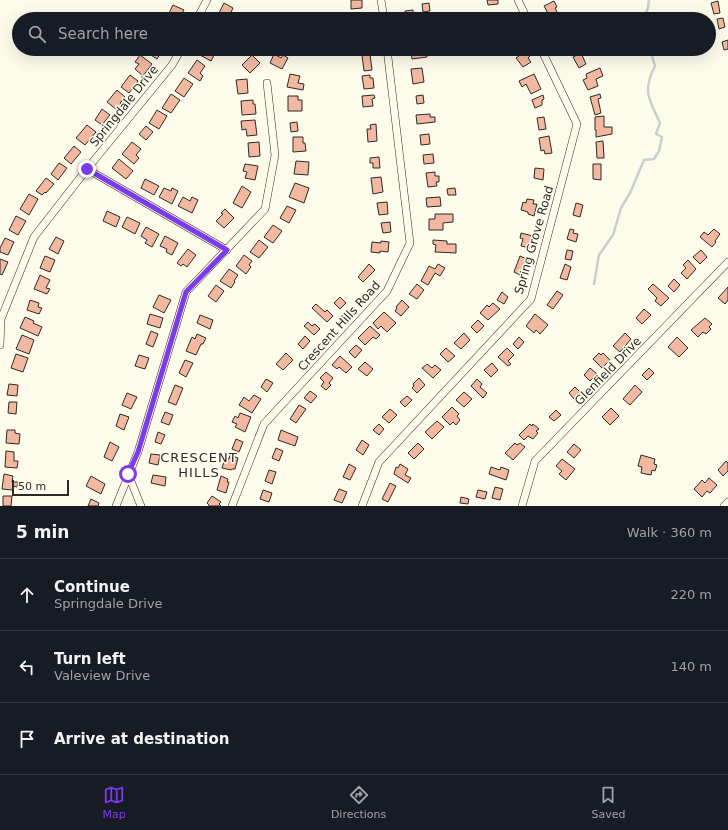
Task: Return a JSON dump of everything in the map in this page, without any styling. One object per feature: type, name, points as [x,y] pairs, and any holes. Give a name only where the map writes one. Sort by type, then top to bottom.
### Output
[{"type":"street","points":[[201,12],[207,0]]},
{"type":"street","points":[[381,0],[383,12]]},
{"type":"street","points":[[518,0],[524,12]]},
{"type":"street","name":"Springdale Drive","points":[[0,345],[1,319],[34,238],[87,169],[172,66],[177,56]]},
{"type":"street","name":"Crescent Hills Road","points":[[232,506],[264,424],[387,291],[410,243],[388,56]]},
{"type":"street","name":"Spring Grove Road","points":[[362,506],[379,462],[531,299],[577,124],[544,56]]},
{"type":"street","points":[[116,506],[138,452],[186,292],[266,209],[275,155],[267,83]]},
{"type":"street","points":[[87,169],[227,250]]},
{"type":"street","name":"Glenfield Drive","points":[[522,506],[535,461],[728,262]]},
{"type":"street","points":[[128,474],[141,506]]},
{"type":"street","points":[[724,506],[728,502]]},
{"type":"building","points":[[351,0],[362,0],[362,8],[351,9]]},
{"type":"building","points":[[487,0],[498,0],[498,4],[488,5]]},
{"type":"building","points":[[554,1],[557,7],[555,8],[557,12],[547,12],[544,6]]},
{"type":"building","points":[[718,1],[720,13],[716,14],[716,12],[713,12],[711,3]]},
{"type":"building","points":[[224,3],[233,8],[231,12],[220,12]]},
{"type":"building","points":[[429,3],[430,11],[423,12],[422,4]]},
{"type":"building","points":[[173,5],[184,10],[183,12],[170,12]]},
{"type":"building","points":[[413,10],[413,12],[405,12]]},
{"type":"building","points":[[723,18],[725,27],[719,29],[717,19]]},
{"type":"building","points":[[728,40],[728,49],[724,50],[722,42]]},
{"type":"building","points":[[139,56],[141,56],[152,64],[143,76],[135,69],[139,64],[135,62]]},
{"type":"building","points":[[202,56],[214,56],[211,61]]},
{"type":"building","points":[[251,56],[253,56],[260,63],[250,73],[242,65]]},
{"type":"building","points":[[273,56],[281,58],[285,56],[288,58],[282,69],[270,63]]},
{"type":"building","points":[[362,56],[370,56],[372,70],[364,71]]},
{"type":"building","points":[[412,56],[427,56],[427,57],[412,59]]},
{"type":"building","points":[[519,56],[530,56],[528,58],[531,62],[523,67],[516,58]]},
{"type":"building","points":[[582,56],[586,64],[579,68],[573,57]]},
{"type":"building","points":[[197,60],[205,66],[200,73],[203,76],[200,81],[188,73]]},
{"type":"building","points":[[422,68],[424,82],[413,84],[411,69]]},
{"type":"building","points":[[600,68],[603,76],[596,79],[598,86],[588,90],[583,80],[587,78],[586,74]]},
{"type":"building","points":[[290,74],[300,76],[298,83],[304,84],[303,90],[287,87]]},
{"type":"building","points":[[534,74],[541,89],[531,94],[526,84],[522,87],[519,81]]},
{"type":"building","points":[[130,75],[138,81],[129,93],[121,87]]},
{"type":"building","points":[[370,75],[370,78],[373,78],[374,88],[364,89],[362,76]]},
{"type":"building","points":[[184,78],[193,84],[184,97],[175,91]]},
{"type":"building","points":[[247,79],[248,93],[238,94],[236,80]]},
{"type":"building","points":[[117,90],[125,97],[120,103],[122,105],[117,110],[107,102]]},
{"type":"building","points":[[171,94],[180,100],[171,113],[162,108]]},
{"type":"building","points":[[600,94],[601,98],[598,99],[601,113],[595,115],[590,97]]},
{"type":"building","points":[[374,95],[375,98],[372,99],[373,106],[363,107],[362,96]]},
{"type":"building","points":[[423,95],[424,103],[417,104],[416,96]]},
{"type":"building","points":[[543,95],[544,99],[542,100],[542,105],[535,108],[532,100]]},
{"type":"building","points":[[288,96],[298,96],[298,100],[302,100],[302,111],[288,111]]},
{"type":"building","points":[[253,100],[256,114],[242,115],[241,101]]},
{"type":"building","points":[[102,109],[110,115],[102,125],[95,120]]},
{"type":"building","points":[[157,110],[167,116],[159,129],[149,123]]},
{"type":"building","points":[[430,114],[430,117],[435,117],[435,122],[417,124],[416,115]]},
{"type":"building","points":[[604,116],[604,127],[612,127],[612,134],[596,137],[595,117]]},
{"type":"building","points":[[544,117],[546,129],[539,130],[537,118]]},
{"type":"building","points":[[255,120],[257,135],[247,136],[246,129],[242,130],[241,121]]},
{"type":"building","points":[[297,122],[298,131],[291,132],[290,123]]},
{"type":"building","points":[[376,124],[377,141],[368,142],[367,129],[371,129],[370,125]]},
{"type":"building","points":[[87,125],[96,132],[85,145],[76,138]]},
{"type":"building","points":[[146,126],[153,132],[146,140],[139,134]]},
{"type":"building","points":[[429,134],[430,144],[421,145],[420,135]]},
{"type":"building","points":[[549,136],[552,153],[545,154],[544,150],[541,151],[539,138]]},
{"type":"building","points":[[293,137],[303,137],[303,143],[305,143],[306,151],[293,152]]},
{"type":"building","points":[[603,141],[604,158],[597,158],[596,142]]},
{"type":"building","points":[[132,142],[141,149],[136,155],[139,158],[134,164],[122,154]]},
{"type":"building","points":[[259,142],[260,156],[249,157],[248,143]]},
{"type":"building","points":[[74,146],[81,152],[71,164],[64,158]]},
{"type":"building","points":[[433,154],[434,163],[424,164],[423,155]]},
{"type":"building","points":[[379,157],[380,168],[373,168],[373,163],[370,163],[370,158]]},
{"type":"building","points":[[119,159],[133,171],[126,179],[112,168]]},
{"type":"building","points":[[296,161],[309,162],[308,175],[294,174]]},
{"type":"building","points":[[59,163],[67,168],[58,180],[51,174]]},
{"type":"building","points":[[245,164],[258,166],[255,180],[245,178],[247,172],[243,171]]},
{"type":"building","points":[[593,164],[601,164],[601,180],[593,179]]},
{"type":"building","points":[[535,168],[544,169],[543,180],[534,178]]},
{"type":"building","points":[[435,172],[435,176],[439,176],[439,182],[436,182],[437,186],[428,187],[426,173]]},
{"type":"building","points":[[381,177],[383,192],[373,194],[371,178]]},
{"type":"building","points":[[46,178],[54,184],[46,193],[45,192],[42,195],[36,191]]},
{"type":"building","points":[[145,179],[159,186],[154,195],[141,188]]},
{"type":"building","points":[[295,183],[309,188],[304,203],[289,197]]},
{"type":"building","points":[[242,186],[251,192],[242,208],[233,203]]},
{"type":"building","points":[[164,188],[171,191],[172,188],[178,191],[172,204],[159,197]]},
{"type":"building","points":[[455,188],[456,195],[448,195],[447,189]]},
{"type":"building","points":[[29,194],[38,199],[29,215],[20,209]]},
{"type":"building","points":[[183,197],[190,201],[192,197],[198,200],[192,213],[178,206]]},
{"type":"building","points":[[440,197],[441,206],[427,207],[426,198]]},
{"type":"building","points":[[527,199],[534,200],[533,204],[537,204],[534,216],[521,210],[523,202],[526,203]]},
{"type":"building","points":[[387,202],[388,214],[379,215],[377,203]]},
{"type":"building","points":[[576,203],[583,205],[580,217],[573,215]]},
{"type":"building","points":[[287,206],[296,210],[289,223],[280,218]]},
{"type":"building","points":[[225,209],[234,218],[224,228],[216,221],[223,214],[221,213]]},
{"type":"building","points":[[107,211],[120,217],[116,227],[103,221]]},
{"type":"building","points":[[435,214],[453,214],[453,222],[443,223],[443,230],[429,230],[429,219],[435,219]]},
{"type":"building","points":[[16,216],[26,221],[18,235],[9,230]]},
{"type":"building","points":[[127,217],[140,223],[135,234],[122,227]]},
{"type":"building","points":[[390,222],[391,232],[383,233],[381,223]]},
{"type":"building","points":[[273,225],[282,231],[273,243],[264,237]]},
{"type":"building","points":[[146,227],[159,234],[152,247],[145,243],[147,240],[141,236]]},
{"type":"building","points":[[570,229],[574,230],[573,233],[578,234],[576,242],[567,239]]},
{"type":"building","points":[[714,229],[720,234],[712,247],[700,237],[704,232],[708,235]]},
{"type":"building","points":[[521,233],[533,236],[530,248],[521,246],[523,239],[520,238]]},
{"type":"building","points":[[165,236],[178,243],[172,255],[166,252],[167,249],[160,246]]},
{"type":"building","points":[[56,237],[64,241],[58,254],[49,249]]},
{"type":"building","points":[[5,238],[14,242],[8,255],[0,252],[0,248]]},
{"type":"building","points":[[259,240],[268,247],[259,258],[250,252]]},
{"type":"building","points":[[433,240],[447,241],[447,244],[456,244],[456,253],[435,252],[436,245],[433,244]]},
{"type":"building","points":[[381,241],[389,242],[388,252],[371,252],[372,242],[381,243]]},
{"type":"building","points":[[188,249],[196,255],[187,267],[183,264],[181,266],[177,263]]},
{"type":"building","points":[[567,250],[573,251],[571,260],[565,259]]},
{"type":"building","points":[[701,250],[707,257],[700,264],[693,257]]},
{"type":"building","points":[[244,255],[252,261],[249,265],[251,267],[246,274],[236,266]]},
{"type":"building","points":[[45,256],[55,260],[50,272],[40,268]]},
{"type":"building","points":[[520,256],[529,260],[522,276],[514,272]]},
{"type":"building","points":[[0,259],[8,262],[2,275],[0,274]]},
{"type":"building","points":[[688,260],[696,269],[687,279],[681,273],[686,268],[683,265]]},
{"type":"building","points":[[369,264],[375,270],[363,282],[358,277]]},
{"type":"building","points":[[438,264],[445,268],[440,276],[435,273],[428,285],[421,281],[429,266],[435,269]]},
{"type":"building","points":[[565,264],[571,267],[567,280],[560,278]]},
{"type":"building","points":[[229,269],[238,275],[231,288],[220,281]]},
{"type":"building","points":[[40,275],[50,280],[46,288],[50,289],[47,294],[34,289]]},
{"type":"building","points":[[674,279],[680,285],[674,292],[668,286]]},
{"type":"building","points":[[417,284],[424,290],[417,299],[409,294]]},
{"type":"building","points":[[653,284],[669,298],[661,306],[655,301],[657,298],[648,289]]},
{"type":"building","points":[[216,285],[224,291],[216,302],[208,296]]},
{"type":"building","points":[[728,287],[728,300],[725,304],[718,298]]},
{"type":"building","points":[[557,291],[563,295],[553,309],[547,305]]},
{"type":"building","points":[[502,292],[508,297],[504,304],[497,300]]},
{"type":"building","points":[[159,295],[171,300],[164,313],[153,307]]},
{"type":"building","points":[[340,297],[346,303],[340,309],[334,303]]},
{"type":"building","points":[[30,300],[39,303],[38,307],[42,308],[39,314],[27,310]]},
{"type":"building","points":[[402,300],[409,307],[401,316],[395,311],[397,308],[396,307]]},
{"type":"building","points":[[493,303],[500,309],[488,320],[480,313],[487,305],[489,307]]},
{"type":"building","points":[[316,304],[325,312],[327,310],[333,316],[327,322],[312,308]]},
{"type":"building","points":[[644,309],[651,315],[642,324],[636,318]]},
{"type":"building","points":[[384,312],[396,323],[387,332],[381,326],[378,329],[373,323]]},
{"type":"building","points":[[150,314],[163,318],[160,328],[147,324]]},
{"type":"building","points":[[535,314],[548,325],[540,334],[536,330],[534,333],[526,326]]},
{"type":"building","points":[[200,315],[213,320],[210,329],[197,323]]},
{"type":"building","points":[[25,317],[42,327],[38,336],[20,328]]},
{"type":"building","points":[[705,318],[712,324],[709,327],[711,329],[706,334],[703,332],[698,337],[691,330]]},
{"type":"building","points":[[478,320],[484,326],[477,333],[471,327]]},
{"type":"building","points":[[308,322],[312,326],[315,324],[320,329],[314,335],[304,326]]},
{"type":"building","points":[[370,326],[380,335],[376,339],[373,337],[365,345],[358,338]]},
{"type":"building","points":[[151,331],[158,334],[153,347],[146,344]]},
{"type":"building","points":[[464,333],[470,340],[461,349],[454,343]]},
{"type":"building","points":[[625,333],[631,339],[620,352],[613,346]]},
{"type":"building","points":[[197,334],[206,338],[203,344],[201,344],[196,355],[186,351],[192,337],[195,339]]},
{"type":"building","points":[[22,335],[34,340],[29,354],[16,349]]},
{"type":"building","points":[[305,336],[310,341],[303,349],[298,344]]},
{"type":"building","points":[[519,337],[524,342],[518,349],[513,344]]},
{"type":"building","points":[[677,337],[688,348],[679,357],[668,347]]},
{"type":"building","points":[[356,345],[362,350],[355,358],[349,352]]},
{"type":"building","points":[[446,348],[455,356],[448,362],[440,354]]},
{"type":"building","points":[[507,348],[514,355],[508,361],[511,364],[508,366],[498,357]]},
{"type":"building","points":[[286,353],[293,360],[283,370],[276,364]]},
{"type":"building","points":[[599,353],[601,355],[603,353],[610,360],[602,368],[593,359]]},
{"type":"building","points":[[16,354],[28,358],[23,372],[11,368]]},
{"type":"building","points":[[139,355],[149,358],[145,369],[135,366]]},
{"type":"building","points":[[340,356],[352,367],[346,373],[339,367],[337,369],[332,365]]},
{"type":"building","points":[[185,360],[193,363],[186,377],[179,373]]},
{"type":"building","points":[[365,362],[373,369],[367,376],[358,369]]},
{"type":"building","points":[[492,363],[498,370],[491,377],[484,370]]},
{"type":"building","points":[[427,364],[432,368],[435,365],[441,370],[433,378],[422,368]]},
{"type":"building","points":[[590,368],[597,374],[590,381],[584,375]]},
{"type":"building","points":[[649,368],[654,373],[647,380],[642,375]]},
{"type":"building","points":[[326,372],[333,378],[329,383],[331,385],[326,390],[321,386],[324,382],[320,378]]},
{"type":"building","points":[[419,378],[425,385],[417,393],[412,388],[414,386],[413,384]]},
{"type":"building","points":[[266,379],[273,383],[267,392],[261,387]]},
{"type":"building","points":[[477,379],[482,384],[480,387],[487,393],[483,398],[471,386]]},
{"type":"building","points":[[9,384],[18,385],[17,396],[7,395]]},
{"type":"building","points":[[175,385],[183,388],[176,405],[168,402]]},
{"type":"building","points":[[635,385],[642,392],[630,405],[623,399]]},
{"type":"building","points":[[575,387],[581,393],[574,399],[569,393]]},
{"type":"building","points":[[310,391],[317,396],[311,403],[304,398]]},
{"type":"building","points":[[464,392],[472,399],[464,407],[456,400]]},
{"type":"building","points":[[127,393],[137,397],[131,409],[122,405]]},
{"type":"building","points":[[254,395],[261,399],[252,413],[239,405],[244,397],[249,401]]},
{"type":"building","points":[[407,396],[412,400],[405,407],[400,402]]},
{"type":"building","points":[[9,402],[17,402],[16,414],[8,413]]},
{"type":"building","points":[[299,405],[306,409],[296,423],[290,419]]},
{"type":"building","points":[[452,407],[459,414],[457,416],[460,420],[456,425],[453,422],[450,425],[442,417]]},
{"type":"building","points":[[611,408],[619,416],[610,425],[602,417]]},
{"type":"building","points":[[390,409],[397,415],[389,423],[382,417]]},
{"type":"building","points":[[556,410],[561,415],[554,421],[549,417]]},
{"type":"building","points":[[165,412],[173,415],[169,425],[161,422]]},
{"type":"building","points":[[240,413],[251,417],[245,432],[235,427],[237,424],[232,422],[235,416],[238,418]]},
{"type":"building","points":[[120,414],[129,417],[124,430],[116,426]]},
{"type":"building","points":[[437,421],[444,427],[432,439],[425,432]]},
{"type":"building","points":[[379,424],[384,429],[379,435],[373,430]]},
{"type":"building","points":[[530,424],[532,426],[533,424],[539,429],[536,431],[538,433],[533,439],[528,436],[524,440],[519,435]]},
{"type":"building","points":[[7,430],[15,430],[15,433],[20,434],[19,444],[6,443]]},
{"type":"building","points":[[281,430],[298,437],[295,446],[278,440]]},
{"type":"building","points":[[158,432],[165,435],[161,444],[155,442]]},
{"type":"building","points":[[236,439],[243,442],[239,452],[232,449]]},
{"type":"building","points":[[362,440],[369,445],[363,455],[356,450]]},
{"type":"building","points":[[110,442],[119,447],[112,461],[104,457]]},
{"type":"building","points":[[418,443],[424,449],[414,459],[408,453]]},
{"type":"building","points":[[515,443],[517,445],[520,443],[525,447],[513,460],[505,453]]},
{"type":"building","points":[[574,444],[581,450],[574,458],[567,452]]},
{"type":"building","points":[[276,448],[283,451],[279,461],[272,458]]},
{"type":"building","points":[[6,451],[14,452],[14,461],[18,461],[17,468],[5,467]]},
{"type":"building","points":[[151,454],[160,455],[158,465],[149,463]]},
{"type":"building","points":[[230,455],[238,458],[235,469],[231,470],[222,468],[225,458],[229,459]]},
{"type":"building","points":[[641,455],[655,459],[654,464],[657,465],[655,471],[652,470],[651,475],[641,473],[642,467],[638,466]]},
{"type":"building","points":[[562,459],[575,469],[566,480],[559,474],[562,471],[556,466]]},
{"type":"building","points":[[726,461],[728,463],[728,471],[723,476],[718,470]]},
{"type":"building","points":[[349,464],[356,468],[350,480],[343,477]]},
{"type":"building","points":[[400,464],[408,469],[405,475],[411,478],[408,483],[394,474],[396,467],[398,468]]},
{"type":"building","points":[[491,467],[500,470],[501,467],[509,470],[506,480],[489,474]]},
{"type":"building","points":[[269,470],[276,472],[272,484],[265,481]]},
{"type":"building","points":[[4,474],[13,476],[12,482],[18,482],[17,487],[13,486],[12,490],[2,489]]},
{"type":"building","points":[[153,475],[166,477],[165,486],[151,483]]},
{"type":"building","points":[[91,476],[105,484],[101,494],[86,486]]},
{"type":"building","points":[[221,476],[228,479],[227,482],[229,482],[226,493],[217,490]]},
{"type":"building","points":[[709,478],[717,485],[710,493],[707,491],[702,497],[694,489],[702,480],[705,483]]},
{"type":"building","points":[[390,483],[396,486],[388,502],[382,499]]},
{"type":"building","points":[[495,487],[503,489],[500,500],[492,498]]},
{"type":"building","points":[[339,489],[347,492],[342,503],[334,500]]},
{"type":"building","points":[[263,490],[272,493],[269,502],[260,499]]},
{"type":"building","points":[[478,490],[487,492],[485,499],[476,497]]},
{"type":"building","points":[[3,496],[12,496],[11,506],[3,506]]},
{"type":"building","points":[[212,496],[221,502],[219,504],[221,506],[209,506],[207,503]]},
{"type":"building","points":[[461,497],[469,499],[468,504],[460,503]]},
{"type":"building","points":[[91,499],[99,503],[98,506],[88,506]]},
{"type":"waterway","points":[[646,12],[649,0]]},
{"type":"waterway","points":[[594,284],[599,255],[613,235],[621,208],[630,193],[644,160],[654,159],[659,151],[662,137],[656,134],[660,123],[648,95],[649,82],[655,66],[652,56]]},
{"type":"district","name":"CRESCENT HILLS","points":[[199,464]]},
{"type":"route","points":[[87,169],[227,250],[186,292],[138,452],[128,474]]}]
